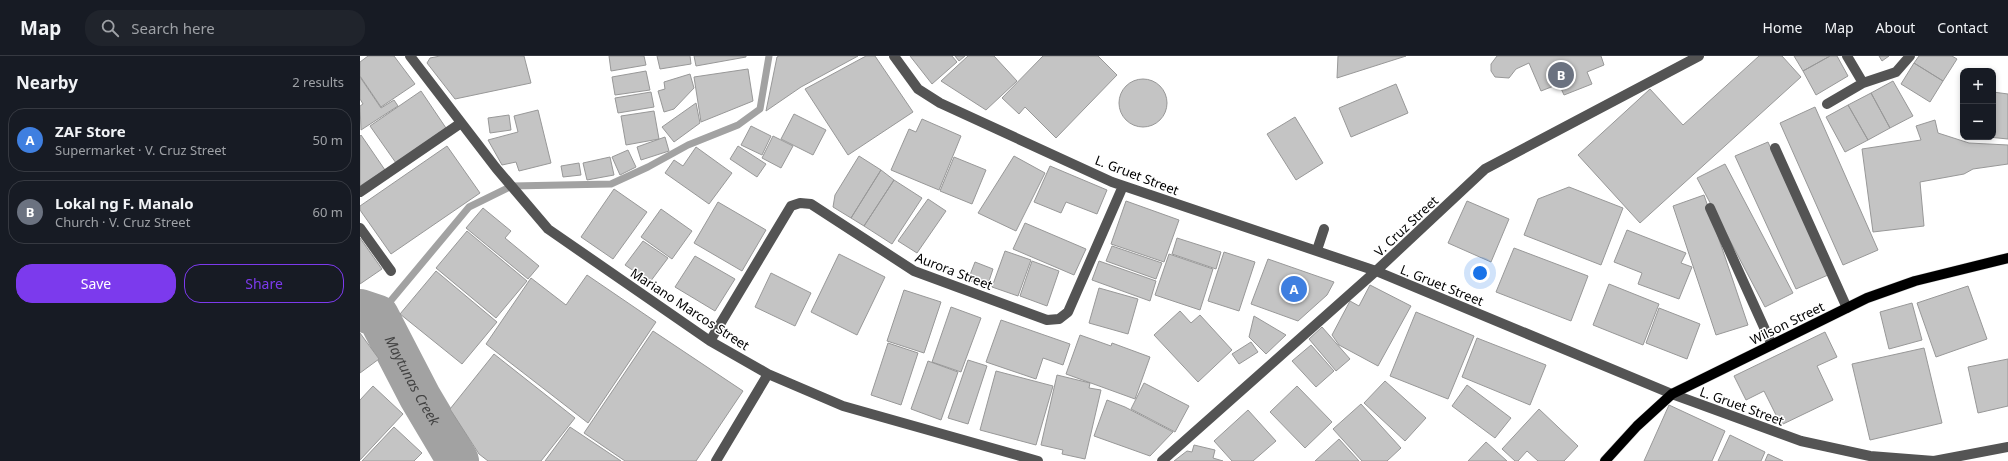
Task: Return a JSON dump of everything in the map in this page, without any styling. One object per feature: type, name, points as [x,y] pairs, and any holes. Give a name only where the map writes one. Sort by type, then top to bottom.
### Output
[{"type":"main road","name":"Wilson Street","points":[[1605,461],[1637,426],[1672,394],[1868,298],[1915,281],[2008,258]]},
{"type":"street","name":"Mariano Marcos Street","points":[[410,56],[496,168],[548,228],[710,341],[768,374],[843,406],[1038,461]]},
{"type":"street","name":"L. Gruet Street","points":[[894,56],[918,89],[940,103],[1123,186],[1317,250],[1376,272],[1672,394],[1801,441],[1870,456],[1934,460],[2008,447]]},
{"type":"street","name":"V. Cruz Street","points":[[1162,461],[1376,272],[1485,169],[1699,56]]},
{"type":"street","points":[[1847,56],[1863,83]]},
{"type":"street","points":[[1827,104],[1863,83],[1896,72],[1910,56]]},
{"type":"street","points":[[360,192],[461,123]]},
{"type":"street","points":[[1775,148],[1847,308]]},
{"type":"street","name":"Aurora Street","points":[[710,341],[790,206],[800,203],[811,204],[914,272],[1047,320],[1059,319],[1068,312],[1123,186]]},
{"type":"street","points":[[1710,208],[1772,345]]},
{"type":"street","points":[[360,228],[391,271]]},
{"type":"street","points":[[1317,250],[1324,230]]},
{"type":"street","points":[[716,461],[768,374]]},
{"type":"building","points":[[368,56],[394,56],[415,84],[381,107],[360,76],[360,62]]},
{"type":"building","points":[[440,56],[524,56],[531,83],[455,99],[427,63],[430,58]]},
{"type":"building","points":[[609,56],[644,56],[646,65],[611,71]]},
{"type":"building","points":[[657,56],[690,56],[691,64],[660,69]]},
{"type":"building","points":[[694,56],[746,56],[746,57],[696,66]]},
{"type":"building","points":[[858,56],[801,87],[766,111],[777,57]]},
{"type":"building","points":[[866,56],[875,56],[913,112],[848,155],[805,89]]},
{"type":"building","points":[[910,56],[952,56],[957,62],[932,84]]},
{"type":"building","points":[[955,56],[965,56],[959,61]]},
{"type":"building","points":[[968,56],[994,56],[1017,81],[986,110],[941,81]]},
{"type":"building","points":[[1043,56],[1098,56],[1117,75],[1056,138],[1025,107],[1019,114],[1002,98]]},
{"type":"building","points":[[1338,56],[1406,56],[1337,78]]},
{"type":"building","points":[[1497,56],[1601,56],[1604,65],[1587,72],[1592,84],[1564,95],[1559,84],[1541,91],[1529,63],[1516,69],[1509,78],[1495,77],[1491,71],[1491,64]]},
{"type":"building","points":[[1759,56],[1782,56],[1801,77],[1640,223],[1578,155],[1650,89],[1683,125]]},
{"type":"building","points":[[1794,56],[1830,56],[1803,71]]},
{"type":"building","points":[[1830,56],[1837,56],[1848,76],[1816,95],[1803,71]]},
{"type":"building","points":[[1879,56],[1889,56],[1882,61]]},
{"type":"building","points":[[1919,56],[1952,56],[1957,59],[1943,81],[1914,63]]},
{"type":"building","points":[[1914,63],[1943,81],[1930,102],[1901,84]]},
{"type":"building","points":[[748,69],[753,101],[701,122],[694,77]]},
{"type":"building","points":[[646,71],[650,90],[615,95],[612,77]]},
{"type":"building","points":[[690,74],[694,88],[674,109],[664,112],[658,91],[665,89],[664,82]]},
{"type":"building","points":[[360,77],[381,108],[394,100],[398,106],[361,130],[360,106],[363,104],[360,99]]},
{"type":"building","points":[[1143,79],[1152,81],[1160,86],[1165,94],[1167,103],[1165,112],[1160,120],[1152,125],[1143,127],[1134,125],[1126,120],[1121,112],[1119,103],[1121,94],[1126,86],[1134,81]]},
{"type":"building","points":[[1893,81],[1913,116],[1890,128],[1871,93]]},
{"type":"building","points":[[1396,84],[1408,113],[1351,137],[1339,108]]},
{"type":"building","points":[[421,91],[446,128],[396,163],[370,126]]},
{"type":"building","points":[[651,92],[654,107],[618,113],[615,98]]},
{"type":"building","points":[[1996,92],[2008,94],[2008,139],[1996,138]]},
{"type":"building","points":[[1871,93],[1890,128],[1868,140],[1848,105]]},
{"type":"building","points":[[696,103],[700,123],[674,142],[662,127]]},
{"type":"building","points":[[1848,105],[1868,140],[1845,152],[1826,117]]},
{"type":"building","points":[[1815,107],[1878,250],[1843,265],[1780,123]]},
{"type":"building","points":[[538,110],[551,163],[519,171],[516,162],[502,165],[488,140],[518,132],[514,116]]},
{"type":"building","points":[[654,111],[659,139],[626,145],[621,116]]},
{"type":"building","points":[[794,114],[826,130],[813,155],[781,139]]},
{"type":"building","points":[[509,115],[511,130],[490,133],[488,118]]},
{"type":"building","points":[[1295,117],[1323,163],[1296,180],[1267,134]]},
{"type":"building","points":[[922,119],[961,136],[939,190],[891,170],[909,129],[916,132]]},
{"type":"building","points":[[1935,120],[1938,133],[1969,143],[2008,145],[2008,164],[1973,169],[1964,174],[1920,182],[1924,226],[1873,232],[1862,149],[1921,140],[1916,126]]},
{"type":"building","points":[[751,126],[771,136],[762,155],[741,145]]},
{"type":"building","points":[[361,135],[385,170],[360,186],[360,136]]},
{"type":"building","points":[[773,136],[793,146],[781,168],[762,158]]},
{"type":"building","points":[[665,137],[669,151],[641,160],[637,147]]},
{"type":"building","points":[[1768,142],[1828,275],[1796,289],[1735,156]]},
{"type":"building","points":[[447,146],[480,193],[391,254],[360,210],[360,206]]},
{"type":"building","points":[[738,146],[766,164],[757,177],[730,159]]},
{"type":"building","points":[[696,147],[732,173],[709,204],[665,173],[674,160],[683,166]]},
{"type":"building","points":[[628,150],[636,167],[620,175],[612,157]]},
{"type":"building","points":[[859,156],[881,170],[851,218],[833,207],[835,195]]},
{"type":"building","points":[[1014,156],[1045,173],[1016,231],[978,213]]},
{"type":"building","points":[[610,157],[614,175],[587,180],[583,163]]},
{"type":"building","points":[[954,157],[986,170],[972,204],[940,191]]},
{"type":"building","points":[[579,163],[581,175],[563,177],[561,166]]},
{"type":"building","points":[[1725,164],[1793,293],[1765,307],[1697,178]]},
{"type":"building","points":[[1050,166],[1107,190],[1097,214],[1066,202],[1061,213],[1034,202]]},
{"type":"building","points":[[881,170],[894,180],[864,226],[851,218]]},
{"type":"building","points":[[894,180],[922,198],[892,244],[864,226]]},
{"type":"building","points":[[1569,187],[1623,208],[1601,265],[1524,235],[1538,199]]},
{"type":"building","points":[[614,189],[647,212],[613,259],[581,237]]},
{"type":"building","points":[[1704,195],[1748,325],[1716,335],[1673,206]]},
{"type":"building","points":[[928,199],[946,211],[917,253],[898,241]]},
{"type":"building","points":[[1126,201],[1179,220],[1164,262],[1111,244]]},
{"type":"building","points":[[1467,201],[1509,219],[1491,262],[1448,243]]},
{"type":"building","points":[[718,202],[766,230],[742,271],[694,243]]},
{"type":"building","points":[[483,208],[511,231],[505,238],[539,266],[528,279],[466,228]]},
{"type":"building","points":[[661,209],[692,231],[672,259],[641,237]]},
{"type":"building","points":[[1025,223],[1086,249],[1074,275],[1013,249]]},
{"type":"building","points":[[1627,230],[1686,253],[1681,263],[1692,267],[1679,299],[1638,284],[1642,273],[1614,262]]},
{"type":"building","points":[[467,231],[527,281],[496,318],[436,268]]},
{"type":"building","points":[[360,238],[382,269],[360,284]]},
{"type":"building","points":[[1177,238],[1221,252],[1216,269],[1172,254]]},
{"type":"building","points":[[643,241],[668,258],[650,282],[625,265]]},
{"type":"building","points":[[1112,246],[1162,263],[1156,279],[1106,261]]},
{"type":"building","points":[[1514,248],[1588,276],[1571,321],[1496,292]]},
{"type":"building","points":[[1005,251],[1031,260],[1018,296],[992,287]]},
{"type":"building","points":[[1224,252],[1255,262],[1239,311],[1208,301]]},
{"type":"building","points":[[839,254],[885,277],[857,335],[811,312]]},
{"type":"building","points":[[1169,254],[1213,269],[1200,310],[1155,295]]},
{"type":"building","points":[[695,256],[735,279],[715,311],[675,287]]},
{"type":"building","points":[[1268,259],[1334,282],[1327,295],[1298,321],[1251,304]]},
{"type":"building","points":[[1032,261],[1059,271],[1047,306],[1020,296]]},
{"type":"building","points":[[1099,261],[1156,281],[1150,301],[1092,280]]},
{"type":"building","points":[[975,262],[993,269],[987,287],[968,280]]},
{"type":"building","points":[[436,271],[497,322],[462,364],[400,314]]},
{"type":"building","points":[[771,273],[811,293],[795,326],[755,307]]},
{"type":"building","points":[[587,275],[656,322],[588,423],[486,344],[531,278],[566,305]]},
{"type":"building","points":[[1609,284],[1659,304],[1643,345],[1593,325]]},
{"type":"building","points":[[1370,285],[1411,306],[1378,366],[1339,345],[1332,335],[1350,301],[1359,306]]},
{"type":"building","points":[[1968,286],[1987,339],[1936,357],[1917,303]]},
{"type":"building","points":[[1099,288],[1138,299],[1128,334],[1089,323]]},
{"type":"building","points":[[904,290],[941,302],[924,353],[887,341]]},
{"type":"building","points":[[1912,303],[1922,340],[1889,349],[1880,312]]},
{"type":"building","points":[[951,307],[981,318],[961,372],[932,362]]},
{"type":"building","points":[[1659,308],[1700,324],[1687,359],[1646,343]]},
{"type":"building","points":[[1180,311],[1191,323],[1200,315],[1232,350],[1198,382],[1154,335]]},
{"type":"building","points":[[1416,312],[1474,336],[1448,399],[1390,376]]},
{"type":"building","points":[[1254,316],[1286,335],[1266,354],[1249,337]]},
{"type":"building","points":[[1001,320],[1070,344],[1063,365],[1043,358],[1036,379],[986,362]]},
{"type":"building","points":[[1322,327],[1350,359],[1336,371],[1309,339]]},
{"type":"building","points":[[653,331],[743,391],[696,461],[625,461],[584,433]]},
{"type":"building","points":[[1825,332],[1837,357],[1817,366],[1833,400],[1781,425],[1764,391],[1746,400],[1734,376]]},
{"type":"building","points":[[360,333],[379,359],[360,373]]},
{"type":"building","points":[[1080,335],[1111,346],[1112,343],[1150,357],[1135,399],[1066,374]]},
{"type":"building","points":[[1477,338],[1546,365],[1530,405],[1462,377]]},
{"type":"building","points":[[1251,342],[1258,352],[1239,364],[1232,354]]},
{"type":"building","points":[[888,343],[918,353],[901,405],[871,395]]},
{"type":"building","points":[[1311,345],[1334,371],[1316,387],[1292,361]]},
{"type":"building","points":[[1924,348],[1942,423],[1870,440],[1852,364]]},
{"type":"building","points":[[494,354],[575,418],[541,461],[488,461],[479,454],[450,409]]},
{"type":"building","points":[[2008,359],[2008,406],[1978,413],[1968,367]]},
{"type":"building","points":[[968,360],[987,366],[968,424],[948,418]]},
{"type":"building","points":[[928,361],[958,372],[941,420],[911,409]]},
{"type":"building","points":[[996,371],[1053,386],[1036,445],[980,430]]},
{"type":"building","points":[[1057,375],[1090,383],[1089,388],[1101,390],[1085,459],[1062,454],[1063,450],[1041,445]]},
{"type":"building","points":[[1385,381],[1426,418],[1405,441],[1364,403]]},
{"type":"building","points":[[1144,383],[1189,406],[1175,432],[1131,409]]},
{"type":"building","points":[[1467,385],[1511,418],[1495,438],[1452,406]]},
{"type":"building","points":[[373,386],[403,414],[360,460],[360,400]]},
{"type":"building","points":[[1297,386],[1332,422],[1305,448],[1270,412]]},
{"type":"building","points":[[1107,400],[1125,407],[1173,432],[1150,456],[1094,436]]},
{"type":"building","points":[[1361,404],[1401,448],[1387,461],[1362,461],[1333,429]]},
{"type":"building","points":[[1669,405],[1725,431],[1712,461],[1644,461]]},
{"type":"building","points":[[1539,409],[1578,446],[1564,461],[1538,461],[1527,451],[1518,461],[1515,461],[1502,449]]},
{"type":"building","points":[[1248,410],[1276,441],[1253,461],[1232,461],[1214,441]]},
{"type":"building","points":[[394,427],[422,453],[414,461],[362,461]]},
{"type":"building","points":[[570,427],[621,461],[545,461]]},
{"type":"building","points":[[1730,435],[1765,452],[1761,461],[1718,461]]},
{"type":"building","points":[[1339,439],[1359,461],[1315,461]]},
{"type":"building","points":[[1486,442],[1507,461],[1468,461]]},
{"type":"building","points":[[1194,445],[1215,450],[1213,458],[1223,461],[1174,461],[1187,451],[1192,452]]},
{"type":"building","points":[[1768,454],[1783,461],[1765,461]]},
{"type":"waterway","points":[[378,316],[469,207],[512,186],[611,184],[648,167],[688,145],[738,125],[760,109],[769,56]]},
{"type":"waterway","name":"Maytunas Creek","points":[[360,310],[378,316],[420,397],[458,461]]},
{"type":"place","name":"Lokal ng F. Manalo","points":[[1561,75]]},
{"type":"place","name":"ZAF Store","points":[[1294,289]]}]
